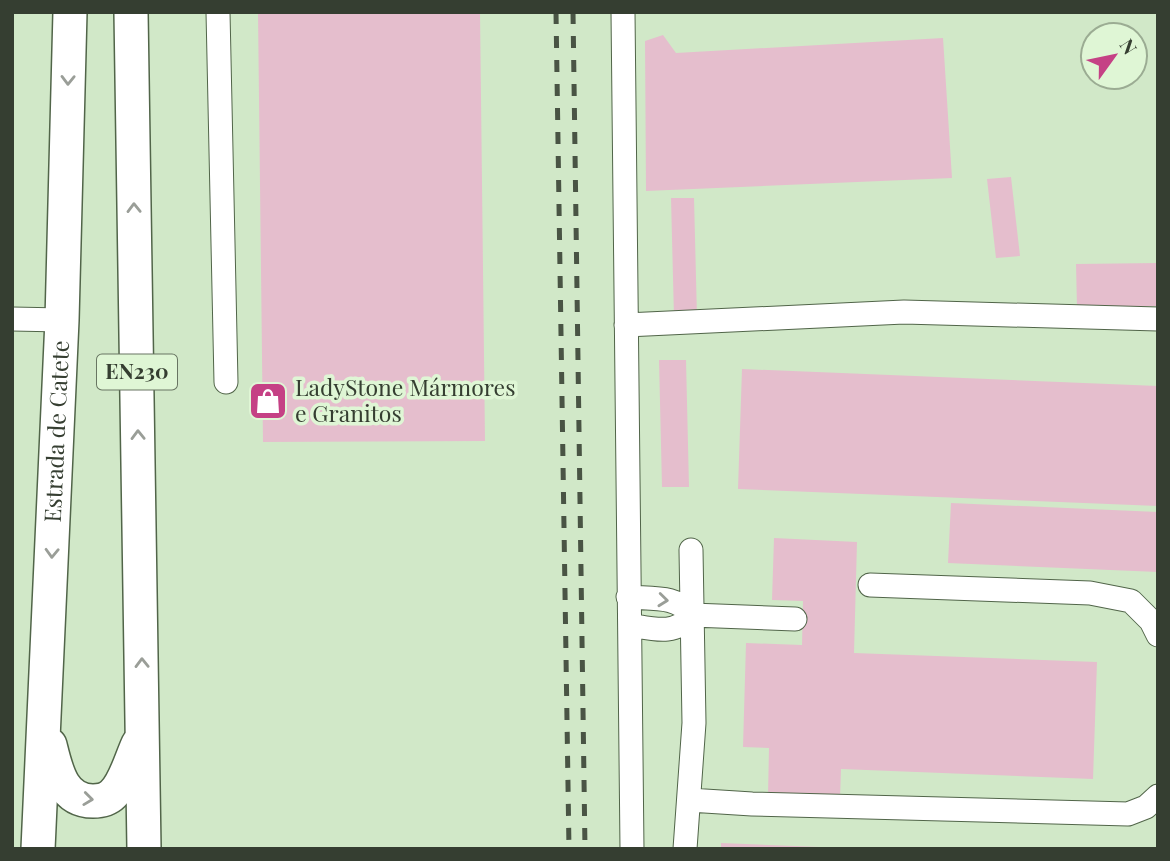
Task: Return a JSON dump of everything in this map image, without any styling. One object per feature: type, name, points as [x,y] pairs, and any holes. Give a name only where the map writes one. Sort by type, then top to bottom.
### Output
[{"type":"highway","name":"Estrada de Catete","points":[[38,849],[62,320],[70,12]]},
{"type":"highway","name":"EN230","points":[[131,12],[144,849]]},
{"type":"highway","points":[[45,725],[57,772],[63,783],[79,800],[92,801],[113,795],[144,731]]},
{"type":"street","points":[[218,12],[226,382]]},
{"type":"street","points":[[623,12],[632,849]]},
{"type":"street","points":[[626,325],[904,312],[1158,319]]},
{"type":"street","points":[[12,319],[62,320]]},
{"type":"street","points":[[685,849],[694,723],[691,550]]},
{"type":"street","points":[[870,585],[1090,593],[1131,601],[1151,621],[1158,635]]},
{"type":"street","points":[[628,597],[684,604],[692,615]]},
{"type":"street","points":[[692,615],[795,619]]},
{"type":"street","points":[[630,625],[673,629],[684,625],[692,615]]},
{"type":"street","points":[[689,800],[1128,814],[1146,807],[1158,796]]},
{"type":"building","points":[[258,12],[480,12],[485,441],[263,442]]},
{"type":"building","points":[[663,35],[676,53],[943,38],[952,178],[646,191],[645,41]]},
{"type":"building","points":[[1011,177],[1020,256],[996,258],[987,179]]},
{"type":"building","points":[[671,198],[694,198],[697,317],[674,317]]},
{"type":"building","points":[[1158,263],[1158,306],[1077,308],[1076,264]]},
{"type":"building","points":[[659,360],[686,360],[689,487],[662,487]]},
{"type":"building","points":[[742,369],[1158,386],[1158,506],[738,489]]},
{"type":"building","points":[[951,503],[1158,512],[1158,572],[948,563]]},
{"type":"building","points":[[774,538],[857,542],[854,653],[1097,662],[1093,779],[841,769],[840,799],[768,796],[769,748],[743,747],[746,643],[802,645],[803,601],[772,600]]},
{"type":"building","points":[[721,843],[820,847],[820,849],[721,849]]},
{"type":"railway","points":[[556,12],[569,849]]},
{"type":"railway","points":[[573,12],[585,849]]},
{"type":"place","name":"LadyStone Mármores e Granitos","points":[[268,401]]}]
